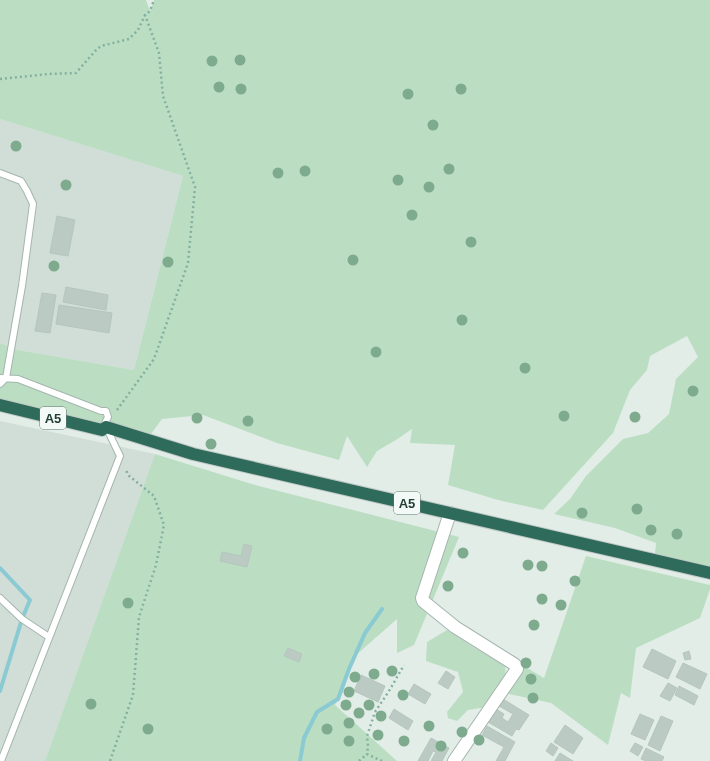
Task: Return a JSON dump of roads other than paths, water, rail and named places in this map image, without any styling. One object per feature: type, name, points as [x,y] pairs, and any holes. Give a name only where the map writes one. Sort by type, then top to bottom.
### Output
[{"type":"highway","name":"A5","points":[[0,405],[101,428],[193,454],[710,573]]},
{"type":"street","points":[[450,513],[422,598],[423,601],[455,627],[517,667],[454,761]]},
{"type":"lane","points":[[0,173],[21,181],[33,204],[22,286],[3,378],[0,384]]},
{"type":"lane","points":[[1,761],[120,456],[101,428],[108,417],[106,411],[102,411],[18,379],[3,378]]},
{"type":"lane","points":[[0,598],[22,619],[49,637]]},
{"type":"waterway","points":[[0,568],[30,600],[22,619],[0,691]]},
{"type":"waterway","points":[[300,761],[304,738],[317,712],[338,699],[365,633],[382,609]]}]
